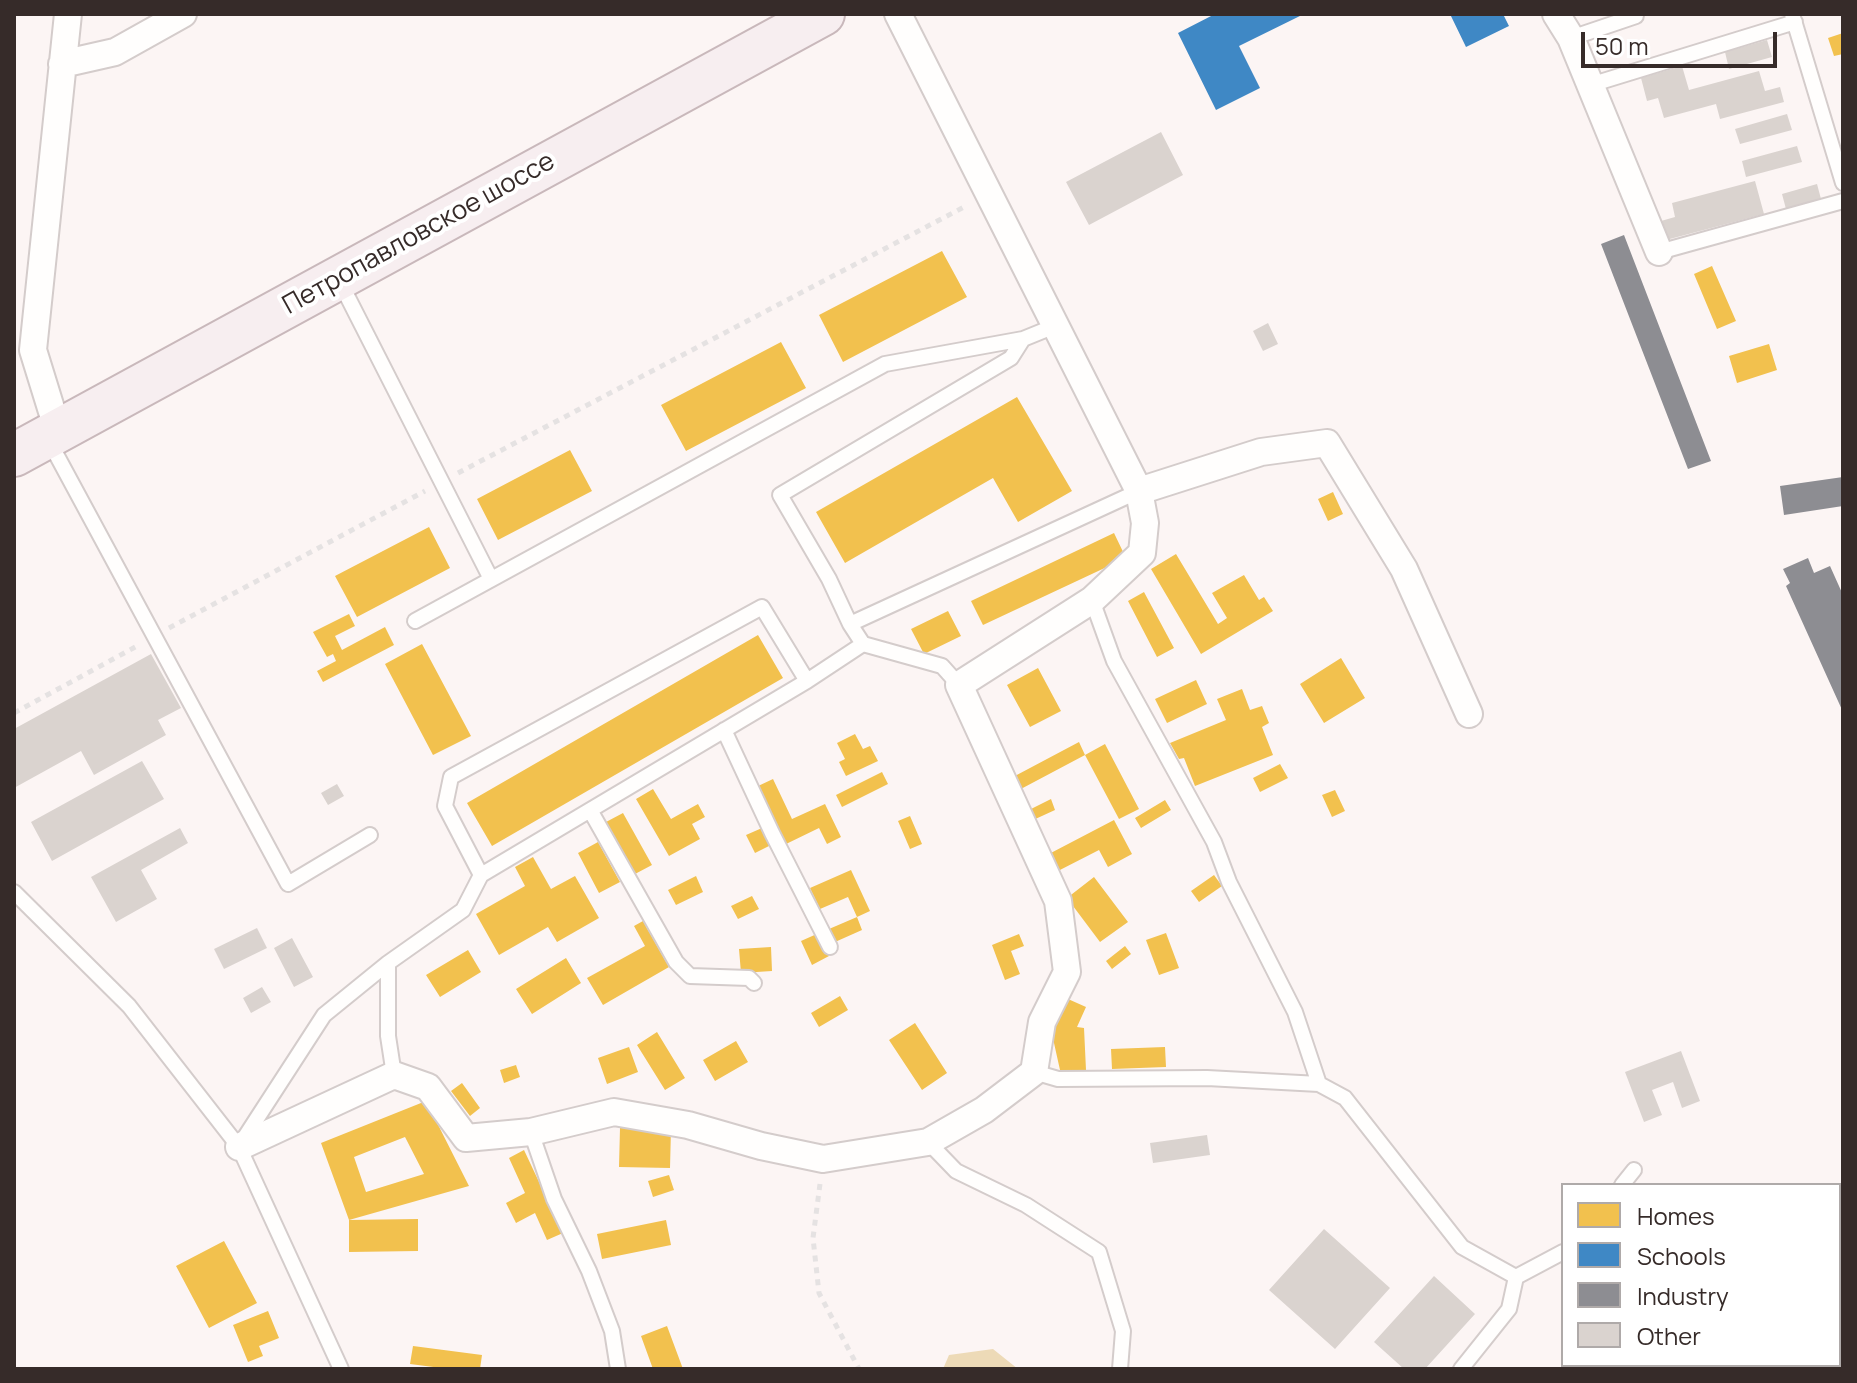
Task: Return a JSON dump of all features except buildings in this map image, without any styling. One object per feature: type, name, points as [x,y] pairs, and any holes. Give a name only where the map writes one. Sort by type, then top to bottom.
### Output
[{"type":"main road","name":"Петропавловское шоссе","points":[[40,441],[823,14]]},
{"type":"street","points":[[40,441],[33,350],[68,14]]},
{"type":"street","points":[[62,64],[115,52],[183,14]]},
{"type":"street","points":[[239,1147],[394,1075],[428,1087],[466,1138],[531,1132],[614,1112],[688,1125],[761,1146],[823,1159],[928,1142],[984,1110],[1034,1072],[1042,1022],[1067,972],[1058,901],[959,685],[1092,600],[1142,553],[1145,523],[1139,491],[898,14]]},
{"type":"street","points":[[1556,14],[1571,38],[1659,252]]},
{"type":"street","points":[[1139,491],[1261,452],[1327,443],[1404,569],[1469,714]]},
{"type":"lane","points":[[1571,38],[1636,16]]},
{"type":"lane","points":[[1590,85],[1794,18],[1843,183]]},
{"type":"lane","points":[[1659,252],[1843,201]]},
{"type":"lane","points":[[338,279],[491,579]]},
{"type":"lane","points":[[415,621],[885,364],[1023,339],[1055,326]]},
{"type":"lane","points":[[959,685],[942,666],[863,644],[780,495],[1011,358],[1023,339]]},
{"type":"lane","points":[[40,441],[154,637],[288,884],[370,835]]},
{"type":"lane","points":[[850,624],[1139,491]]},
{"type":"lane","points":[[1092,600],[1114,661],[1214,842],[1229,882],[1295,1012],[1319,1084]]},
{"type":"lane","points":[[481,875],[445,806],[451,777],[762,607],[807,681]]},
{"type":"lane","points":[[239,1147],[324,1015],[388,963],[463,910],[481,875],[807,681],[863,644]]},
{"type":"lane","points":[[724,730],[830,947]]},
{"type":"lane","points":[[590,810],[676,962],[690,976],[749,978],[754,983]]},
{"type":"lane","points":[[14,892],[129,1006],[239,1147],[341,1369]]},
{"type":"lane","points":[[388,963],[388,1036],[394,1075]]},
{"type":"lane","points":[[1034,1072],[1058,1079],[1207,1078],[1319,1084],[1345,1098],[1462,1247],[1516,1277]]},
{"type":"lane","points":[[531,1132],[554,1199],[589,1271],[612,1331],[618,1369]]},
{"type":"lane","points":[[928,1142],[956,1171],[1026,1205],[1099,1252],[1123,1331],[1120,1369]]},
{"type":"lane","points":[[1624,1183],[1634,1170]]},
{"type":"lane","points":[[1461,1369],[1509,1309],[1516,1277],[1561,1253]]},
{"type":"path","points":[[14,713],[441,482],[989,194]]},
{"type":"path","points":[[823,1159],[813,1238],[819,1293],[859,1369]]},
{"type":"shaded area","points":[[993,1349],[1018,1369],[943,1369],[949,1355]]}]
